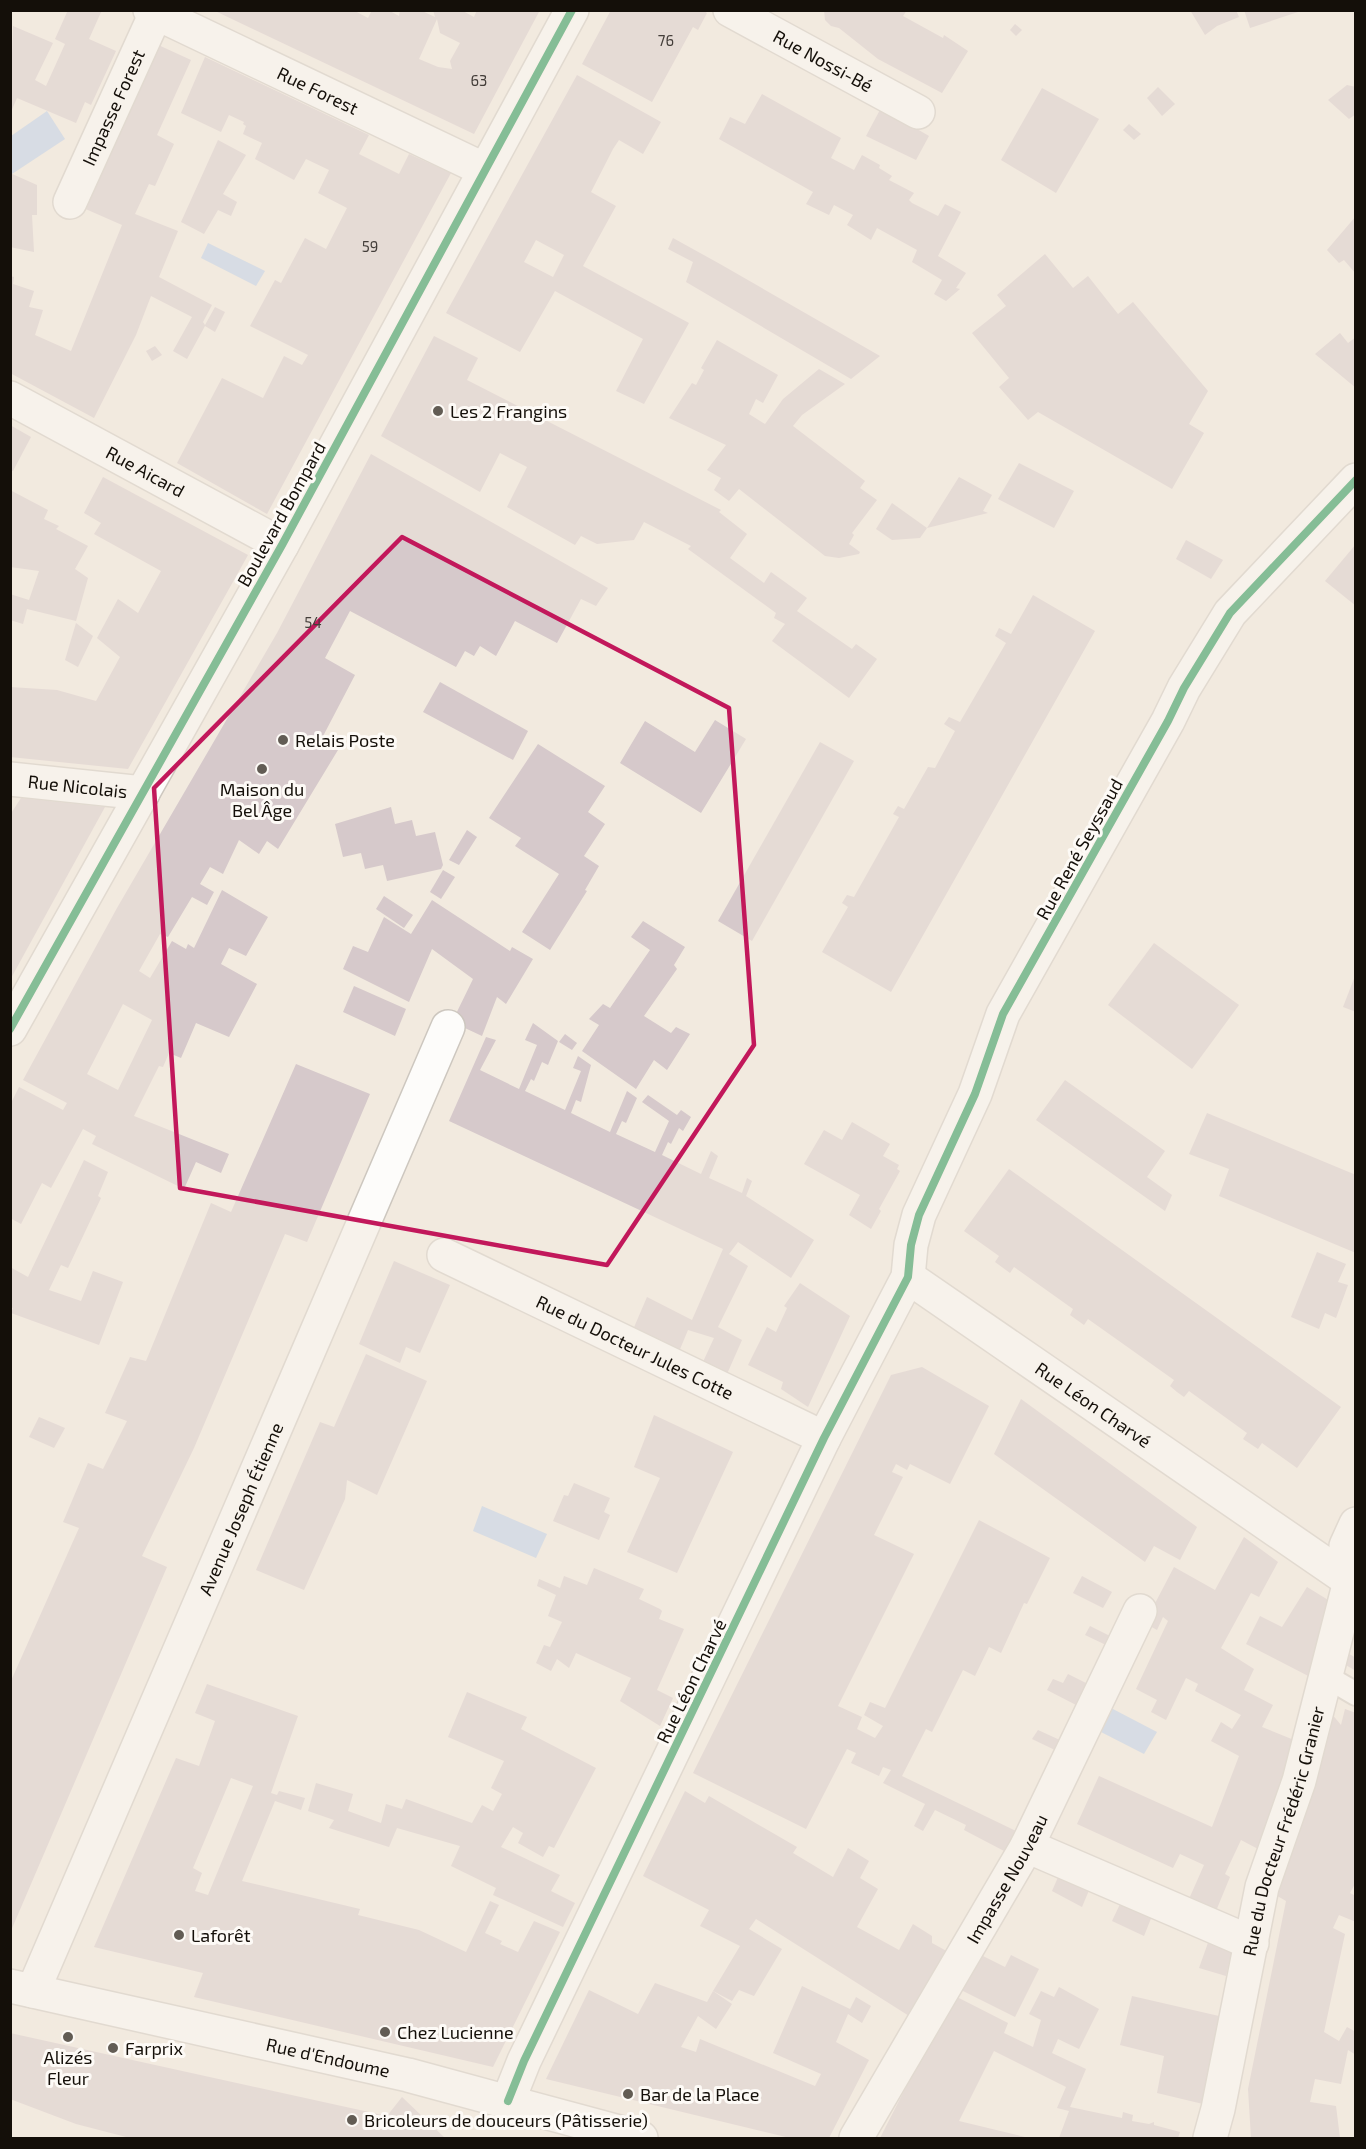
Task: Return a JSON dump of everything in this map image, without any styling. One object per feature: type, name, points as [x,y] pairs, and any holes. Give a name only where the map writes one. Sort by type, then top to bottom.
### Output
[{"type":"street","name":"Boulevard Bompard","points":[[10,1029],[282,545],[572,10]]},
{"type":"street","name":"Rue Nossi-Bé","points":[[730,10],[918,112]]},
{"type":"street","name":"Rue Forest","points":[[153,12],[485,170]]},
{"type":"street","name":"Impasse Forest","points":[[70,202],[153,12]]},
{"type":"street","name":"Rue Aicard","points":[[10,398],[282,545]]},
{"type":"street","name":"Rue René Seyssaud","points":[[908,1278],[911,1245],[919,1215],[975,1094],[1003,1014],[1168,721],[1184,688],[1230,613],[1356,480]]},
{"type":"street","name":"Rue Nicolais","points":[[10,779],[143,793]]},
{"type":"street","name":"Avenue Joseph Étienne","points":[[22,1989],[448,1027]]},
{"type":"street","name":"Rue du Docteur Jules Cotte","points":[[444,1255],[824,1438]]},
{"type":"street","name":"Rue Léon Charvé","points":[[508,2101],[529,2050],[824,1438],[908,1278],[1350,1581]]},
{"type":"street","name":"Rue du Docteur Frédéric Granier","points":[[1209,2139],[1218,2109],[1262,1887],[1299,1781],[1350,1581],[1346,1546],[1356,1524]]},
{"type":"street","name":"Impasse Nouveau","points":[[856,2139],[1027,1846],[1140,1611]]},
{"type":"street","points":[[1027,1846],[1252,1943]]},
{"type":"street","name":"Rue d'Endoume","points":[[22,1989],[408,2075],[639,2138]]},
{"type":"lane","points":[[1327,1677],[1356,1694]]},
{"type":"highlighted area","points":[[402,537],[729,708],[754,1045],[607,1265],[180,1188],[154,788]]},
{"type":"water","points":[[47,111],[65,139],[12,174],[11,136]]},
{"type":"water","points":[[208,243],[265,271],[256,286],[201,258]]},
{"type":"water","points":[[482,1506],[547,1534],[536,1558],[473,1531]]},
{"type":"water","points":[[1111,1708],[1157,1732],[1144,1754],[1099,1731]]},
{"type":"building","points":[[68,10],[102,10],[89,39],[116,51],[91,105],[85,102],[76,123],[17,98],[10,114],[13,26],[53,43],[35,80],[46,86],[65,44],[55,39]]},
{"type":"building","points":[[213,10],[353,10],[368,18],[372,10],[388,10],[399,16],[400,10],[420,10],[435,17],[433,10],[461,10],[474,17],[477,10],[540,10],[474,134]],"holes":[[[437,19],[440,33],[460,43],[450,61],[452,69],[438,67],[419,59]]]},
{"type":"building","points":[[611,10],[703,10],[707,13],[698,30],[693,27],[652,102],[582,64]]},
{"type":"building","points":[[824,10],[907,10],[903,16],[943,38],[944,35],[968,51],[942,93],[878,59],[839,28],[831,26],[825,20]]},
{"type":"building","points":[[1190,10],[1236,10],[1239,17],[1217,26],[1205,35]]},
{"type":"building","points":[[1244,10],[1301,10],[1301,11],[1250,28]]},
{"type":"building","points":[[1015,24],[1022,30],[1016,36],[1010,30]]},
{"type":"building","points":[[154,43],[191,60],[157,135],[174,144],[155,186],[149,184],[135,214],[178,231],[159,277],[212,305],[203,322],[205,325],[215,307],[225,312],[215,332],[205,326],[187,359],[173,351],[192,317],[151,296],[136,335],[94,418],[10,373],[10,276],[14,277],[13,284],[34,291],[29,307],[43,310],[35,335],[71,351],[122,225],[81,207]]},
{"type":"building","points":[[205,57],[369,135],[359,154],[399,174],[409,154],[451,173],[267,514],[177,463],[222,378],[263,398],[284,356],[302,365],[308,355],[250,326],[275,280],[281,283],[305,238],[326,249],[347,208],[318,193],[329,170],[306,159],[294,180],[255,159],[262,143],[243,134],[246,126],[244,122],[229,115],[221,132],[181,113]]},
{"type":"building","points":[[577,75],[661,122],[643,154],[619,140],[613,149],[591,192],[616,206],[583,266],[689,323],[644,404],[616,391],[643,339],[555,291],[520,352],[446,313]],"holes":[[[536,240],[564,255],[553,277],[524,262]]]},
{"type":"building","points":[[1347,85],[1356,87],[1356,114],[1349,119],[1328,100]]},
{"type":"building","points":[[1158,87],[1175,104],[1162,116],[1147,98]]},
{"type":"building","points":[[1042,88],[1099,119],[1056,193],[1001,160]]},
{"type":"building","points":[[762,94],[841,138],[831,158],[854,170],[862,155],[880,165],[879,168],[892,176],[889,180],[914,193],[909,200],[912,203],[938,216],[945,204],[961,212],[938,256],[966,273],[956,288],[960,289],[946,301],[934,294],[942,280],[912,262],[917,250],[877,228],[871,240],[847,225],[853,215],[834,205],[829,215],[806,204],[813,192],[719,139],[730,117],[745,124]]},
{"type":"building","points":[[881,108],[929,136],[916,160],[866,136]]},
{"type":"building","points":[[1129,124],[1141,134],[1134,140],[1123,130]]},
{"type":"building","points":[[218,140],[246,155],[223,194],[237,202],[231,216],[218,210],[204,234],[181,222]]},
{"type":"building","points":[[10,173],[37,185],[37,215],[32,215],[34,252],[10,247]]},
{"type":"building","points":[[1356,216],[1356,274],[1344,260],[1339,263],[1327,250]]},
{"type":"building","points":[[673,238],[880,356],[851,379],[686,282],[693,262],[668,249]]},
{"type":"building","points":[[1045,254],[1073,288],[1088,276],[1118,314],[1133,302],[1208,391],[1189,424],[1204,433],[1172,489],[1038,412],[1028,420],[999,387],[1009,378],[972,333],[1006,306],[997,295]]},
{"type":"building","points":[[1340,333],[1348,343],[1356,337],[1356,388],[1315,354]]},
{"type":"building","points":[[434,336],[478,358],[467,380],[721,510],[719,512],[747,534],[730,558],[764,583],[771,572],[807,598],[797,611],[852,649],[856,644],[877,659],[849,698],[772,641],[785,624],[774,618],[776,613],[688,549],[691,546],[644,522],[634,540],[597,544],[581,536],[575,545],[507,507],[527,467],[500,453],[480,492],[381,436]]},
{"type":"building","points":[[717,340],[778,375],[763,403],[756,399],[749,414],[765,424],[783,399],[819,369],[845,384],[802,415],[793,426],[865,481],[860,488],[877,500],[852,533],[854,535],[849,544],[860,552],[859,554],[839,558],[825,556],[739,489],[729,501],[714,490],[721,478],[707,470],[726,445],[669,418],[692,383],[696,385],[704,370],[701,368]]},
{"type":"building","points":[[155,346],[162,355],[152,361],[146,351]]},
{"type":"building","points":[[10,425],[31,437],[13,471],[10,470]]},
{"type":"building","points":[[371,454],[608,588],[596,606],[581,599],[557,643],[515,621],[496,656],[480,646],[474,656],[465,651],[456,667],[350,611],[325,658],[355,675],[321,740],[338,750],[278,849],[267,841],[259,854],[239,840],[223,874],[210,867],[200,884],[214,892],[207,905],[192,897],[168,937],[160,934],[139,971],[150,978],[172,941],[186,949],[188,944],[194,948],[222,890],[268,917],[246,956],[229,948],[221,964],[257,984],[229,1037],[196,1023],[181,1058],[169,1053],[163,1067],[159,1066],[134,1116],[229,1154],[221,1173],[196,1162],[184,1189],[92,1144],[96,1136],[83,1129],[51,1188],[42,1183],[21,1224],[10,1218],[10,1105],[19,1087],[63,1110],[67,1103],[23,1080],[117,908],[277,633]],"holes":[[[123,1004],[152,1020],[118,1090],[87,1074]]]},
{"type":"building","points":[[1019,463],[1074,491],[1054,528],[998,499]]},
{"type":"building","points":[[103,477],[248,555],[128,769],[10,757],[10,687],[57,690],[96,701],[120,657],[97,638],[118,599],[138,613],[161,571],[94,534],[101,523],[84,513]]},
{"type":"building","points":[[959,477],[992,495],[983,511],[988,513],[927,528]]},
{"type":"building","points":[[10,490],[48,510],[44,519],[59,526],[56,529],[88,546],[75,569],[88,578],[76,621],[27,609],[23,624],[10,620],[10,594],[29,600],[39,571],[10,567]]},
{"type":"building","points":[[892,503],[927,528],[920,538],[892,540],[876,529]]},
{"type":"building","points":[[1186,540],[1223,560],[1211,579],[1176,559]]},
{"type":"building","points":[[1356,544],[1356,606],[1325,581]]},
{"type":"building","points":[[1033,595],[1095,631],[891,992],[822,952],[848,907],[842,903],[847,895],[854,897],[899,817],[893,814],[898,806],[904,809],[928,767],[935,768],[955,731],[944,724],[949,717],[960,722],[1006,643],[995,636],[999,628],[1011,634]]},
{"type":"building","points":[[76,623],[93,636],[78,667],[65,660]]},
{"type":"building","points":[[440,682],[528,731],[513,760],[423,712]]},
{"type":"building","points":[[715,720],[746,739],[701,813],[620,763],[645,721],[695,752]]},
{"type":"building","points":[[820,742],[854,761],[752,941],[718,921]]},
{"type":"building","points":[[538,744],[605,786],[588,812],[605,824],[584,856],[599,866],[585,890],[587,891],[550,950],[522,932],[559,874],[515,846],[521,838],[489,818]]},
{"type":"building","points":[[21,798],[105,807],[10,980],[10,815]]},
{"type":"building","points":[[391,807],[395,824],[412,820],[416,836],[435,832],[443,865],[441,869],[387,881],[383,865],[365,869],[361,853],[343,857],[335,824]]},
{"type":"building","points":[[467,830],[477,837],[459,865],[449,860]]},
{"type":"building","points":[[443,870],[455,877],[441,899],[430,892]]},
{"type":"building","points":[[384,896],[413,915],[404,928],[376,909]]},
{"type":"building","points":[[432,900],[510,951],[512,947],[533,959],[506,1004],[497,997],[482,1036],[452,1022],[473,979],[432,949],[409,1002],[343,969],[353,946],[368,952],[384,917],[411,934]]},
{"type":"building","points":[[643,921],[685,947],[674,965],[677,969],[644,1016],[671,1033],[676,1027],[690,1034],[667,1070],[654,1060],[636,1089],[582,1051],[599,1025],[589,1019],[603,1004],[610,1008],[650,950],[631,937]]},
{"type":"building","points":[[1154,943],[1239,1005],[1192,1069],[1108,1005]]},
{"type":"building","points":[[1356,976],[1356,1012],[1343,1007]]},
{"type":"building","points":[[354,986],[406,1009],[395,1036],[343,1012]]},
{"type":"building","points":[[533,1023],[558,1041],[548,1065],[542,1062],[534,1081],[531,1079],[525,1091],[565,1110],[581,1071],[573,1068],[578,1056],[591,1065],[581,1102],[576,1100],[571,1113],[610,1132],[627,1091],[637,1098],[626,1123],[622,1121],[616,1134],[655,1152],[669,1121],[642,1102],[648,1095],[677,1115],[681,1110],[691,1117],[683,1131],[679,1128],[671,1144],[668,1142],[662,1155],[701,1174],[711,1151],[718,1156],[709,1178],[742,1193],[747,1178],[752,1181],[746,1196],[814,1240],[791,1278],[738,1242],[729,1254],[748,1266],[718,1327],[742,1340],[727,1374],[702,1364],[714,1338],[688,1330],[678,1354],[632,1332],[647,1297],[692,1320],[723,1249],[449,1121],[486,1037],[496,1040],[480,1070],[519,1089],[537,1045],[525,1040]]},
{"type":"building","points":[[565,1034],[577,1043],[572,1050],[559,1042]]},
{"type":"building","points":[[296,1064],[370,1094],[307,1242],[285,1234],[194,1448],[142,1556],[167,1567],[10,1933],[10,1683],[79,1528],[63,1522],[88,1463],[103,1469],[127,1421],[105,1413],[130,1357],[146,1361],[211,1203],[231,1212]]},
{"type":"building","points":[[1065,1080],[1165,1151],[1147,1177],[1172,1195],[1165,1211],[1036,1120]]},
{"type":"building","points":[[1207,1113],[1356,1175],[1356,1253],[1219,1196],[1229,1169],[1189,1154]]},
{"type":"building","points":[[852,1122],[890,1144],[883,1156],[899,1165],[897,1169],[900,1171],[871,1229],[849,1215],[860,1195],[804,1164],[824,1130],[842,1140]]},
{"type":"building","points":[[84,1160],[108,1172],[98,1196],[101,1198],[68,1268],[61,1265],[49,1290],[81,1301],[93,1271],[123,1282],[99,1345],[11,1313],[13,1308],[10,1307],[10,1267],[28,1277]]},
{"type":"building","points":[[1009,1169],[1341,1407],[1297,1468],[1262,1443],[1258,1449],[1243,1439],[1247,1433],[1189,1391],[1184,1397],[1170,1386],[1174,1380],[1088,1319],[1084,1325],[1070,1315],[1073,1309],[1014,1267],[1010,1273],[995,1262],[999,1256],[964,1231]]},
{"type":"building","points":[[1317,1252],[1346,1264],[1338,1282],[1348,1285],[1336,1318],[1325,1313],[1319,1329],[1291,1317]]},
{"type":"building","points":[[394,1261],[450,1285],[420,1353],[406,1347],[400,1363],[359,1344]]},
{"type":"building","points":[[800,1283],[850,1316],[808,1407],[781,1389],[783,1382],[748,1365],[767,1327],[776,1332],[787,1308],[784,1306]]},
{"type":"building","points":[[366,1354],[427,1381],[377,1495],[347,1480],[345,1499],[304,1590],[256,1570],[320,1422],[334,1427]]},
{"type":"building","points":[[922,1367],[989,1406],[950,1484],[910,1464],[907,1470],[896,1464],[892,1472],[903,1477],[874,1535],[914,1554],[838,1706],[862,1717],[857,1729],[875,1738],[883,1726],[864,1715],[870,1702],[885,1708],[979,1520],[1050,1558],[1027,1604],[1024,1603],[1001,1653],[989,1647],[975,1676],[963,1670],[932,1732],[926,1729],[902,1776],[1016,1831],[1006,1852],[964,1830],[966,1825],[935,1810],[923,1831],[914,1826],[925,1804],[883,1783],[891,1770],[883,1767],[879,1776],[851,1763],[856,1753],[847,1749],[806,1829],[693,1773],[891,1375]]},
{"type":"building","points":[[1021,1399],[1197,1527],[1180,1560],[1154,1546],[1145,1562],[994,1454]]},
{"type":"building","points":[[654,1415],[733,1452],[677,1573],[627,1552],[660,1478],[634,1467]]},
{"type":"building","points":[[39,1417],[65,1428],[54,1448],[29,1437]]},
{"type":"building","points":[[574,1483],[610,1498],[604,1512],[610,1515],[599,1540],[553,1521],[564,1495],[568,1496]]},
{"type":"building","points":[[1244,1537],[1278,1562],[1259,1597],[1251,1593],[1221,1648],[1254,1669],[1244,1690],[1273,1705],[1262,1727],[1299,1742],[1260,1850],[1241,1840],[1225,1874],[1230,1877],[1216,1911],[1189,1899],[1204,1865],[1180,1854],[1173,1868],[1077,1824],[1099,1776],[1212,1827],[1239,1756],[1211,1741],[1221,1722],[1232,1729],[1241,1715],[1195,1691],[1198,1684],[1186,1678],[1166,1720],[1151,1712],[1157,1700],[1136,1689],[1168,1621],[1163,1617],[1157,1630],[1141,1621],[1151,1611],[1174,1567],[1215,1590]]},
{"type":"building","points":[[594,1568],[644,1589],[639,1599],[662,1611],[659,1619],[684,1629],[657,1690],[673,1698],[660,1726],[620,1701],[631,1678],[576,1653],[569,1668],[557,1659],[551,1671],[536,1663],[544,1645],[550,1647],[562,1622],[548,1616],[556,1595],[537,1586],[539,1579],[560,1588],[564,1576],[587,1585]]},
{"type":"building","points":[[1082,1576],[1112,1592],[1103,1608],[1073,1593]]},
{"type":"building","points":[[1307,1587],[1338,1606],[1318,1681],[1246,1644],[1260,1616],[1282,1627]]},
{"type":"building","points":[[1090,1626],[1110,1636],[1106,1645],[1085,1635]]},
{"type":"building","points":[[1346,1652],[1356,1658],[1356,1671],[1344,1664]]},
{"type":"building","points":[[1068,1674],[1088,1684],[1078,1706],[1047,1690],[1053,1679],[1063,1683]]},
{"type":"building","points":[[207,1684],[298,1716],[271,1793],[277,1795],[279,1791],[305,1798],[301,1810],[275,1801],[242,1881],[360,1909],[358,1915],[419,1930],[466,1952],[490,1901],[499,1905],[485,1933],[502,1941],[500,1944],[518,1952],[534,1921],[560,1932],[493,2067],[194,1997],[203,1973],[94,1947],[176,1758],[199,1766],[215,1721],[195,1713]],"holes":[[[231,1778],[253,1786],[208,1895],[195,1891],[202,1873],[193,1868]]]},
{"type":"building","points":[[467,1692],[527,1717],[521,1729],[596,1768],[554,1848],[549,1846],[543,1857],[518,1843],[523,1833],[513,1827],[501,1847],[560,1875],[551,1891],[575,1903],[563,1927],[493,1895],[496,1888],[451,1866],[460,1846],[397,1828],[389,1847],[329,1828],[334,1820],[308,1811],[316,1783],[353,1794],[348,1811],[381,1823],[386,1804],[402,1809],[406,1799],[472,1823],[482,1805],[493,1811],[502,1794],[491,1788],[504,1761],[448,1737]]},
{"type":"building","points":[[1345,1709],[1356,1713],[1356,1882],[1350,1893],[1356,1896],[1356,1922],[1339,1915],[1333,1928],[1345,1934],[1324,2032],[1339,2041],[1347,2027],[1356,2032],[1356,2055],[1348,2050],[1341,2084],[1315,2079],[1310,2102],[1336,2106],[1340,2138],[1251,2138],[1248,2089],[1286,1901],[1274,1894],[1331,1713],[1341,1725]]},
{"type":"building","points":[[1038,1730],[1062,1741],[1057,1751],[1032,1739]]},
{"type":"building","points":[[685,1791],[705,1803],[709,1796],[797,1847],[793,1853],[833,1877],[848,1848],[869,1861],[860,1878],[878,1889],[857,1927],[899,1950],[913,1924],[932,1936],[932,1943],[952,1954],[917,2021],[756,1919],[749,1929],[782,1949],[754,1996],[739,1990],[732,2001],[713,1991],[740,1946],[700,1926],[709,1910],[643,1876]]},
{"type":"building","points":[[1059,1875],[1090,1888],[1082,1907],[1052,1891]]},
{"type":"building","points":[[1121,1902],[1152,1916],[1144,1936],[1112,1921]]},
{"type":"building","points":[[1209,1940],[1232,1950],[1226,1976],[1199,1968]]},
{"type":"building","points":[[977,1953],[1005,1967],[1011,1955],[1039,1969],[1015,2017],[957,1988]]},
{"type":"building","points":[[655,1983],[707,2002],[713,1991],[732,2004],[716,2029],[698,2016],[681,2047],[696,2052],[700,2039],[815,2086],[821,2074],[773,2053],[802,1986],[850,2009],[856,1997],[871,2006],[862,2023],[848,2014],[836,2042],[869,2060],[829,2138],[790,2138],[546,2079],[589,1990],[638,2014]]},
{"type":"building","points":[[1059,1987],[1099,2009],[1079,2049],[1058,2039],[1052,2053],[1086,2069],[1070,2107],[1122,2118],[1123,2112],[1133,2115],[1132,2121],[1149,2124],[1154,2122],[1154,2125],[1180,2132],[1178,2138],[1059,2138],[1069,2111],[1057,2108],[1066,2087],[994,2051],[959,2121],[1029,2138],[880,2138],[953,1995],[1008,2023],[1004,2033],[1033,2047],[1041,2020],[1029,2014],[1041,1991],[1054,1997]]},
{"type":"building","points":[[1132,1996],[1219,2016],[1203,2104],[1157,2093],[1164,2056],[1120,2045]]},
{"type":"building","points":[[10,2033],[387,2116],[402,2097],[445,2138],[130,2138],[76,2124],[10,2099]]},
{"type":"cycle path","points":[[10,1029],[282,545],[572,10]]},
{"type":"cycle path","points":[[508,2101],[524,2061],[824,1438],[908,1277],[911,1245],[919,1215],[975,1094],[1003,1014],[1168,721],[1184,688],[1230,613],[1356,480]]},
{"type":"place","name":"Les 2 Frangins","points":[[438,411]]},
{"type":"place","name":"Relais Poste","points":[[283,740]]},
{"type":"place","name":"Maison du Bel Âge","points":[[262,769]]},
{"type":"place","name":"Laforêt","points":[[179,1935]]},
{"type":"place","name":"Chez Lucienne","points":[[385,2032]]},
{"type":"place","name":"Alizés Fleur","points":[[68,2037]]},
{"type":"place","name":"Farprix","points":[[113,2048]]},
{"type":"place","name":"Bar de la Place","points":[[628,2094]]},
{"type":"place","name":"Bricoleurs de douceurs (Pâtisserie)","points":[[352,2120]]}]
